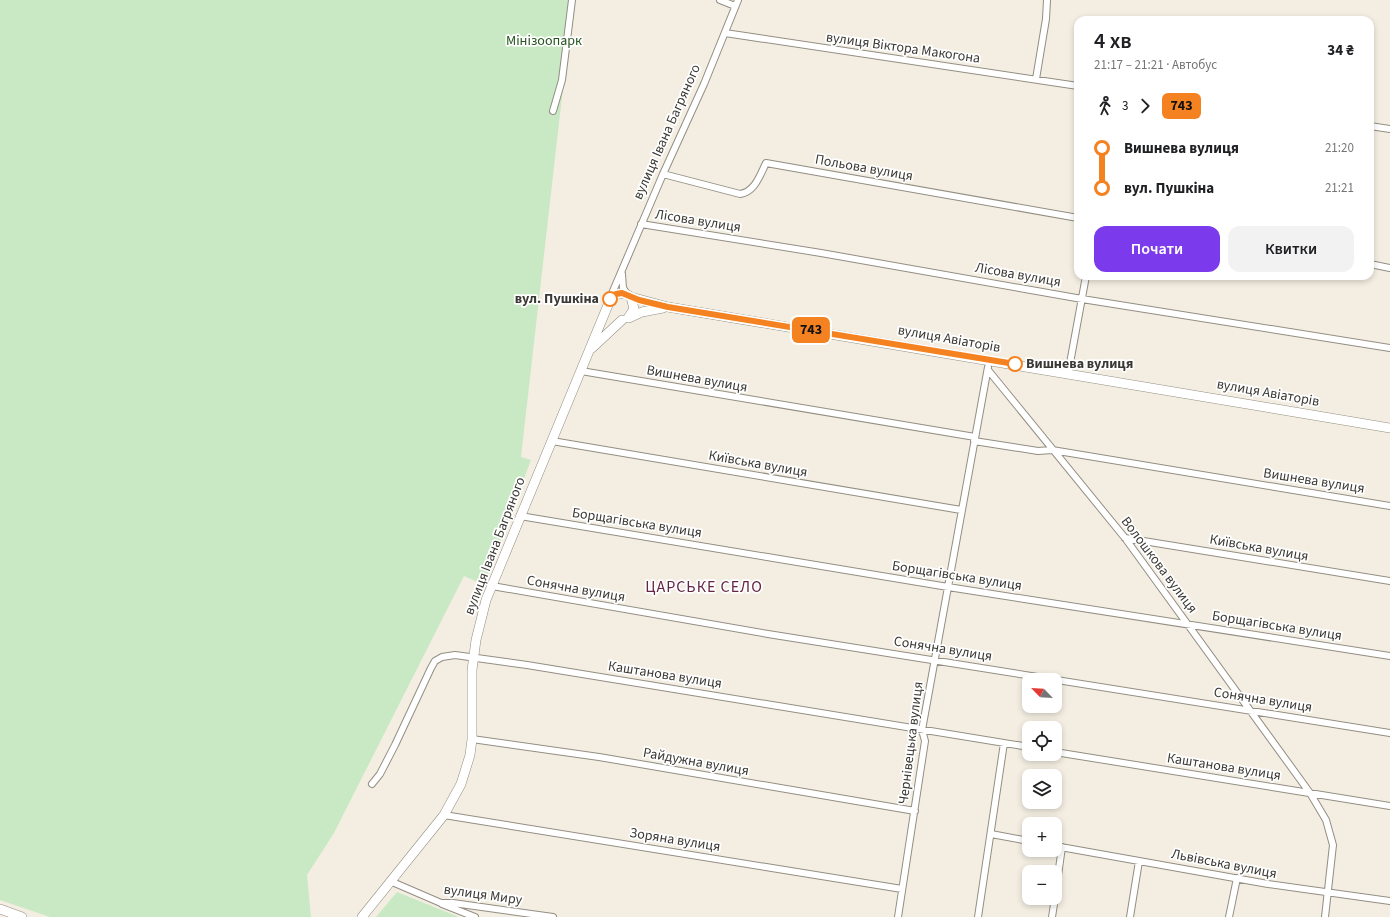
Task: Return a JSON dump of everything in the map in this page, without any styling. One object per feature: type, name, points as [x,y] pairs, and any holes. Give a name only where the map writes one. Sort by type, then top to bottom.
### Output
[{"type":"main road","points":[[616,294],[629,296],[634,309],[625,319],[611,316],[608,303],[616,294]]},
{"type":"main road","name":"вулиця Авіаторів","points":[[629,296],[668,307],[1390,428]]},
{"type":"main road","name":"вулиця Івана Багряного","points":[[362,917],[444,815],[461,784],[470,755],[472,739],[473,657],[480,620],[520,516],[608,303]]},
{"type":"main road","name":"вулиця Авіаторів","points":[[625,319],[642,312],[668,307]]},
{"type":"main road","name":"вулиця Івана Багряного","points":[[588,352],[625,319]]},
{"type":"main road","points":[[0,909],[22,917]]},
{"type":"street","points":[[553,111],[562,80],[572,0]]},
{"type":"street","points":[[720,0],[735,6]]},
{"type":"street","name":"вулиця Івана Багряного","points":[[608,303],[641,224],[704,84],[738,0]]},
{"type":"street","points":[[1036,79],[1046,18],[1047,0]]},
{"type":"street","name":"вулиця Віктора Макогона","points":[[725,33],[1074,85]]},
{"type":"street","points":[[1374,127],[1390,129]]},
{"type":"street","name":"Польова вулиця","points":[[663,174],[740,194],[746,193],[752,189],[766,163],[1074,217]]},
{"type":"street","name":"Лісова вулиця","points":[[641,224],[821,253],[1082,299],[1390,348]]},
{"type":"street","points":[[1374,265],[1390,268]]},
{"type":"street","name":"вулиця Івана Багряного","points":[[622,269],[623,288],[629,296]]},
{"type":"street","points":[[1068,374],[1085,280]]},
{"type":"street","name":"Чернівецька вулиця","points":[[898,917],[925,741],[922,730],[974,439],[990,360]]},
{"type":"street","name":"Волошкова вулиця","points":[[988,370],[1125,538],[1310,793],[1326,820],[1331,832],[1333,856],[1325,917]]},
{"type":"street","name":"Вишнева вулиця","points":[[581,371],[1038,451],[1052,450],[1390,506]]},
{"type":"street","name":"Київська вулиця","points":[[552,440],[961,510]]},
{"type":"street","name":"Борщагівська вулиця","points":[[520,516],[948,587],[1390,656]]},
{"type":"street","name":"Київська вулиця","points":[[1125,538],[1390,581]]},
{"type":"street","name":"Сонячна вулиця","points":[[492,586],[935,660],[1390,733]]},
{"type":"street","name":"Каштанова вулиця","points":[[372,784],[380,774],[392,751],[435,661],[442,657],[455,656],[473,657],[1022,746]]},
{"type":"street","name":"Райдужна вулиця","points":[[472,739],[598,757],[915,810]]},
{"type":"street","points":[[978,917],[1004,743]]},
{"type":"street","name":"Каштанова вулиця","points":[[1062,753],[1390,806]]},
{"type":"street","name":"Зоряна вулиця","points":[[444,815],[902,889]]},
{"type":"street","points":[[991,834],[1022,840]]},
{"type":"street","name":"Львівська вулиця","points":[[1062,847],[1328,894],[1390,901]]},
{"type":"street","points":[[1130,917],[1139,860]]},
{"type":"street","points":[[1229,917],[1236,878]]},
{"type":"street","name":"вулиця Миру","points":[[390,881],[441,903],[460,904],[553,917]]},
{"type":"street","points":[[441,903],[475,917]]},
{"type":"street","points":[[1052,917],[1054,905]]},
{"type":"green space","name":"Мінізоопарк","points":[[0,0],[573,0],[521,457],[531,460],[484,585],[464,576],[334,833],[307,875],[311,917],[50,917],[0,900]]},
{"type":"green space","points":[[397,892],[459,917],[376,917]]},
{"type":"bus line","name":"743","points":[[610,299],[616,294],[622,293],[639,300],[668,307],[1015,364]]},
{"type":"place","name":"вул. Пушкіна","points":[[610,299]]},
{"type":"place","name":"Вишнева вулиця","points":[[1015,364]]},
{"type":"district","name":"ЦАРСЬКЕ СЕЛО","points":[[704,587]]}]
